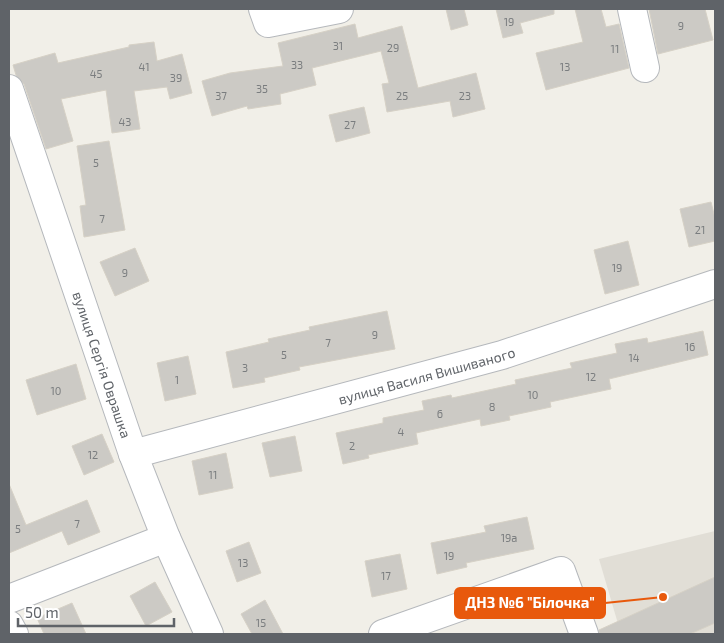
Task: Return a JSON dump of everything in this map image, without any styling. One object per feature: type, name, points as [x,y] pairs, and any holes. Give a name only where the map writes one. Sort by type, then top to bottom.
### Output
[{"type":"street","points":[[262,9],[268,23],[339,9]]},
{"type":"street","points":[[632,9],[645,68]]},
{"type":"street","name":"вулиця Сергія Оврашка","points":[[9,90],[133,454],[166,538],[209,634]]},
{"type":"street","name":"вулиця Василя Вишиваного","points":[[133,454],[502,355],[715,284]]},
{"type":"street","points":[[9,599],[166,538]]},
{"type":"street","points":[[383,634],[561,571],[584,634]]},
{"type":"street","points":[[9,625],[14,634]]},
{"type":"shaded area","points":[[715,531],[715,634],[621,634],[599,559]]},
{"type":"building","points":[[446,9],[464,9],[468,25],[451,30]]},
{"type":"building","points":[[496,9],[554,9],[554,14],[520,23],[523,33],[503,38]]},
{"type":"building","points":[[575,9],[601,9],[606,27],[619,24],[629,68],[546,90],[536,53],[583,42]]},
{"type":"building","points":[[649,9],[705,9],[713,40],[658,54]]},
{"type":"building","points":[[355,24],[358,38],[402,26],[418,88],[476,73],[485,109],[453,117],[450,101],[387,112],[382,84],[389,83],[381,51],[312,68],[316,85],[280,94],[281,104],[248,109],[247,106],[212,116],[202,81],[230,73],[283,66],[278,43]]},
{"type":"building","points":[[154,42],[157,61],[182,54],[192,93],[170,99],[167,87],[134,91],[140,129],[112,133],[106,90],[61,99],[73,141],[46,149],[24,84],[16,75],[13,65],[55,53],[58,63],[129,47],[129,45]]},
{"type":"building","points":[[364,107],[370,133],[336,142],[329,115]]},
{"type":"building","points":[[109,141],[125,230],[84,237],[80,206],[86,205],[77,146]]},
{"type":"building","points":[[711,202],[715,218],[715,241],[689,247],[680,209]]},
{"type":"building","points":[[628,241],[639,285],[605,294],[594,250]]},
{"type":"building","points":[[135,248],[149,281],[115,296],[100,262]]},
{"type":"building","points":[[387,311],[395,349],[299,367],[300,370],[264,378],[265,382],[233,388],[226,352],[269,342],[268,339],[310,330],[309,327]]},
{"type":"building","points":[[703,331],[708,355],[609,379],[611,389],[550,402],[551,407],[509,416],[510,420],[481,426],[480,419],[416,433],[418,444],[368,455],[369,458],[343,464],[336,433],[383,423],[383,418],[424,410],[422,401],[451,395],[452,398],[516,384],[515,380],[572,368],[570,363],[617,353],[615,344],[647,338],[648,343]]},
{"type":"building","points":[[188,356],[196,394],[165,401],[157,363]]},
{"type":"building","points":[[76,364],[86,399],[37,415],[26,380]]},
{"type":"building","points":[[102,434],[114,462],[84,475],[72,446]]},
{"type":"building","points":[[295,436],[302,471],[270,477],[262,443]]},
{"type":"building","points":[[226,453],[233,488],[199,495],[192,461]]},
{"type":"building","points":[[9,484],[26,525],[87,500],[100,532],[68,545],[62,531],[9,553]]},
{"type":"building","points":[[527,517],[534,549],[466,563],[467,567],[437,574],[431,543],[486,532],[484,526]]},
{"type":"building","points":[[249,542],[261,573],[237,582],[226,551]]},
{"type":"building","points":[[400,554],[407,589],[372,597],[365,561]]},
{"type":"building","points":[[715,577],[715,623],[690,634],[599,634],[599,630]]},
{"type":"building","points":[[155,582],[172,612],[146,626],[130,596]]},
{"type":"building","points":[[265,600],[283,634],[252,634],[241,614]]},
{"type":"building","points":[[72,603],[86,634],[44,634],[37,618]]},
{"type":"place","name":"ДНЗ №6 \"Білочка\"","points":[[663,597]]}]
